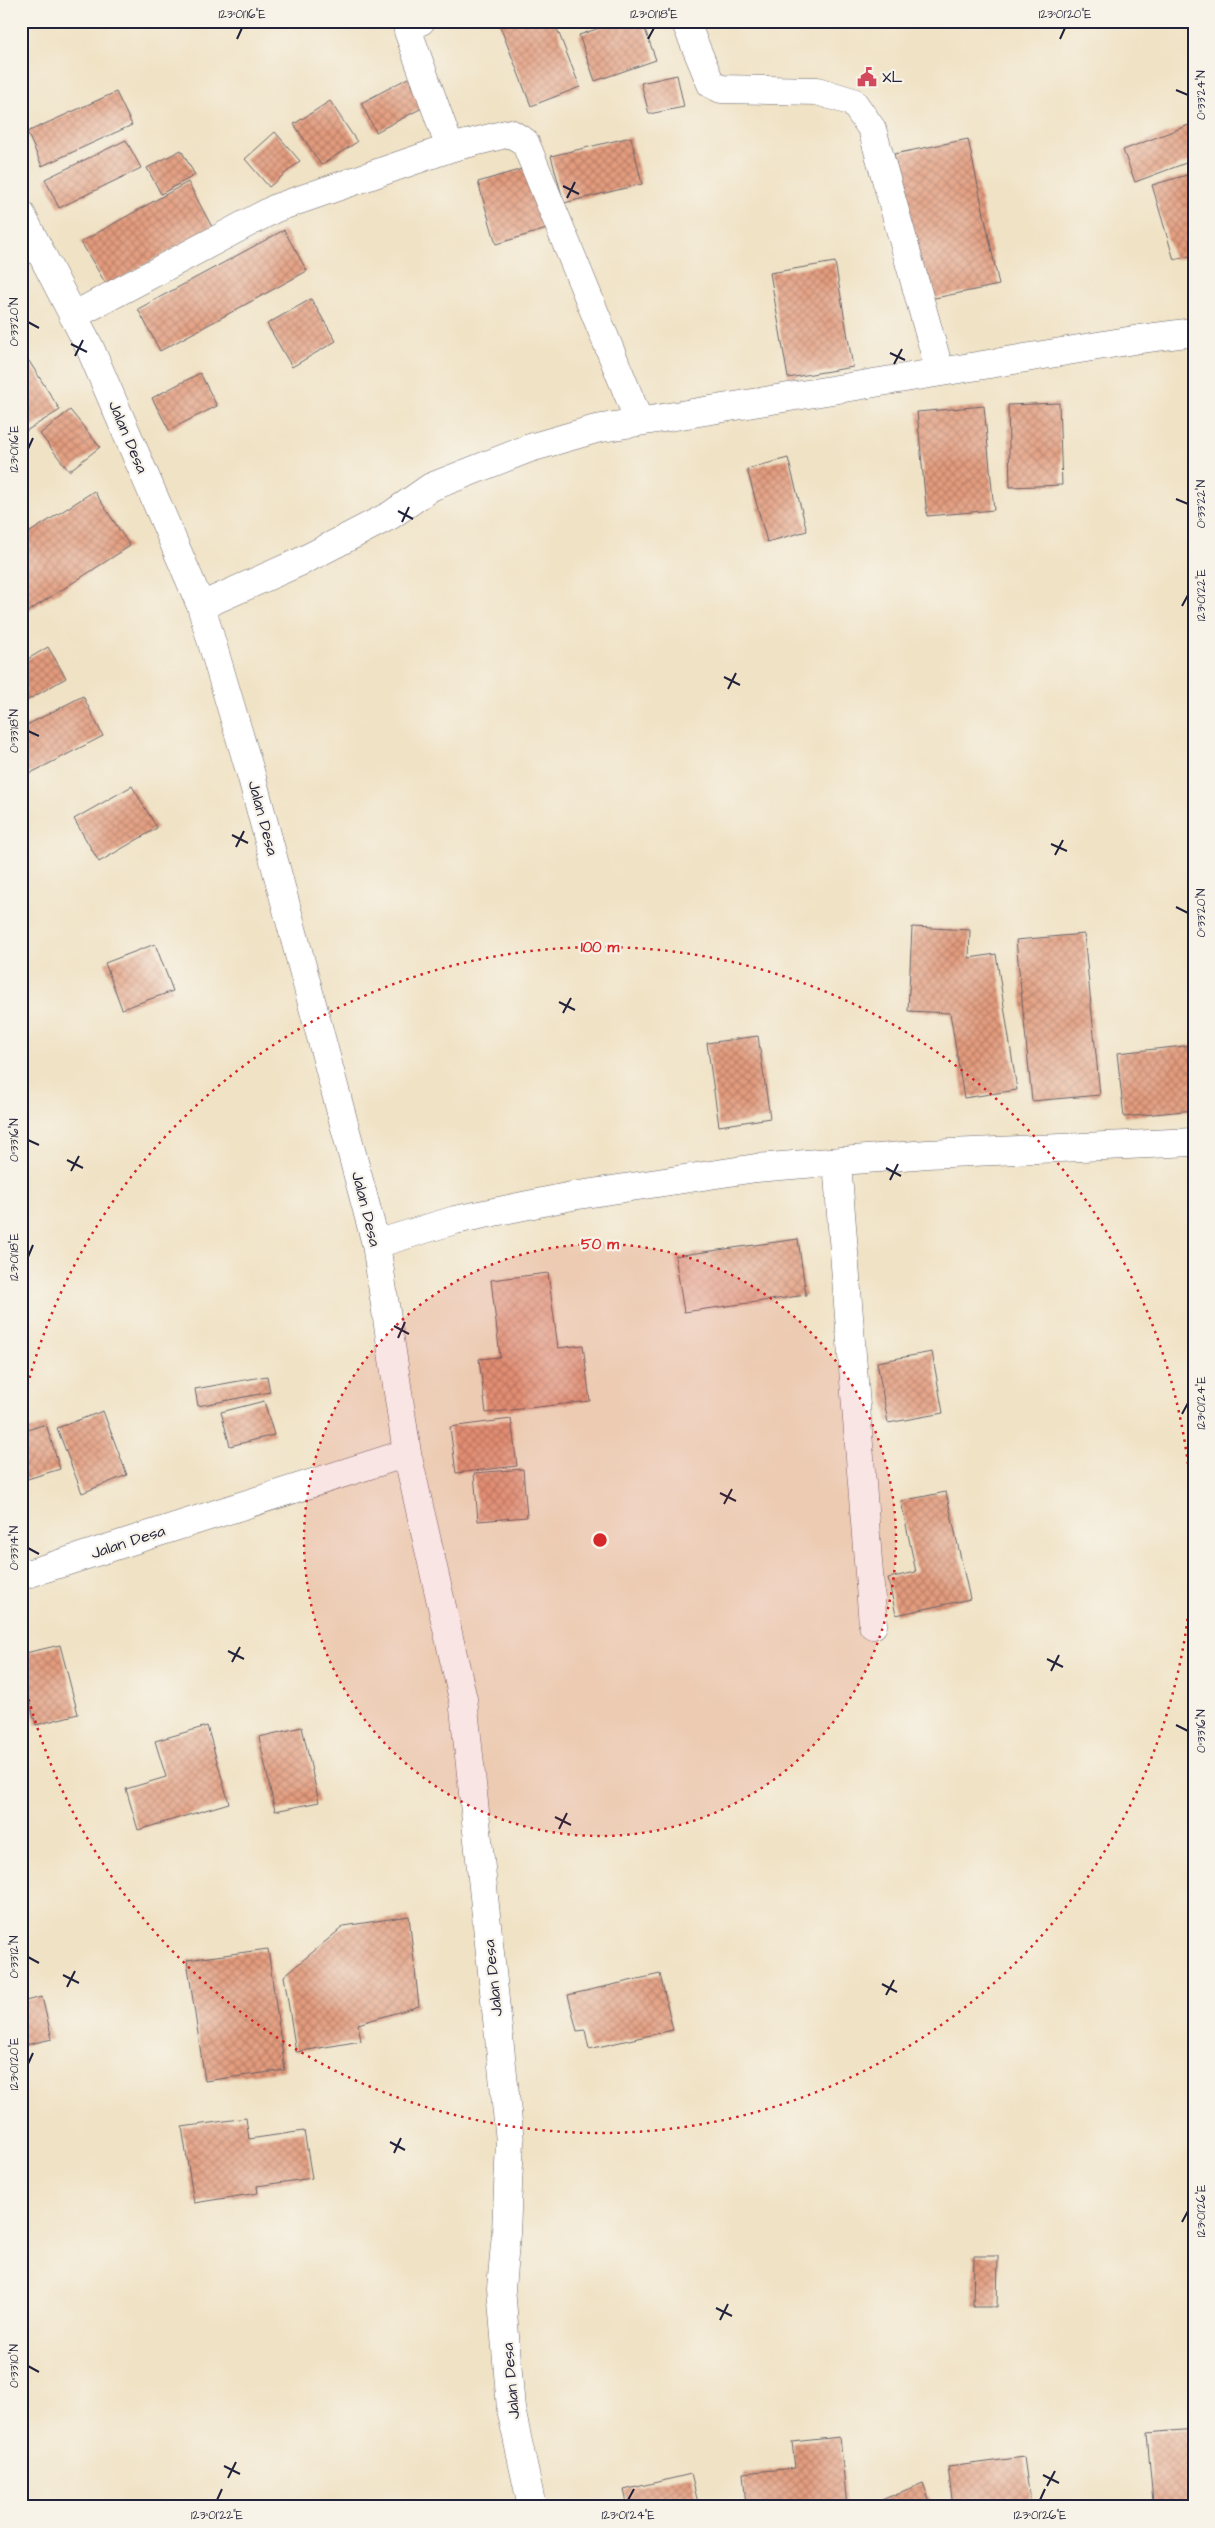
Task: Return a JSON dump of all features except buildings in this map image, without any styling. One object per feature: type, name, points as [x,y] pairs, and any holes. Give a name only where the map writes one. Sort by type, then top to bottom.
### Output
[{"type":"street","points":[[421,21],[412,25],[408,32],[450,148]]},
{"type":"street","points":[[685,21],[711,84],[721,89],[817,91],[853,102],[872,129],[940,372]]},
{"type":"street","points":[[73,316],[276,208],[450,148],[510,133],[525,142],[639,421]]},
{"type":"street","name":"Jalan Desa","points":[[21,214],[90,348],[200,606],[255,788],[376,1244],[407,1452],[462,1698],[510,2141],[506,2233],[501,2288],[511,2409],[532,2507]]},
{"type":"street","points":[[200,606],[302,561],[390,516],[431,487],[540,445],[596,429],[1194,332]]},
{"type":"street","points":[[376,1244],[456,1220],[572,1196],[756,1168],[927,1154],[1194,1142]]},
{"type":"street","points":[[837,1162],[873,1625]]},
{"type":"street","name":"Jalan Desa","points":[[21,1576],[407,1452]]},
{"type":"place","name":"XL","points":[[867,77]]}]
